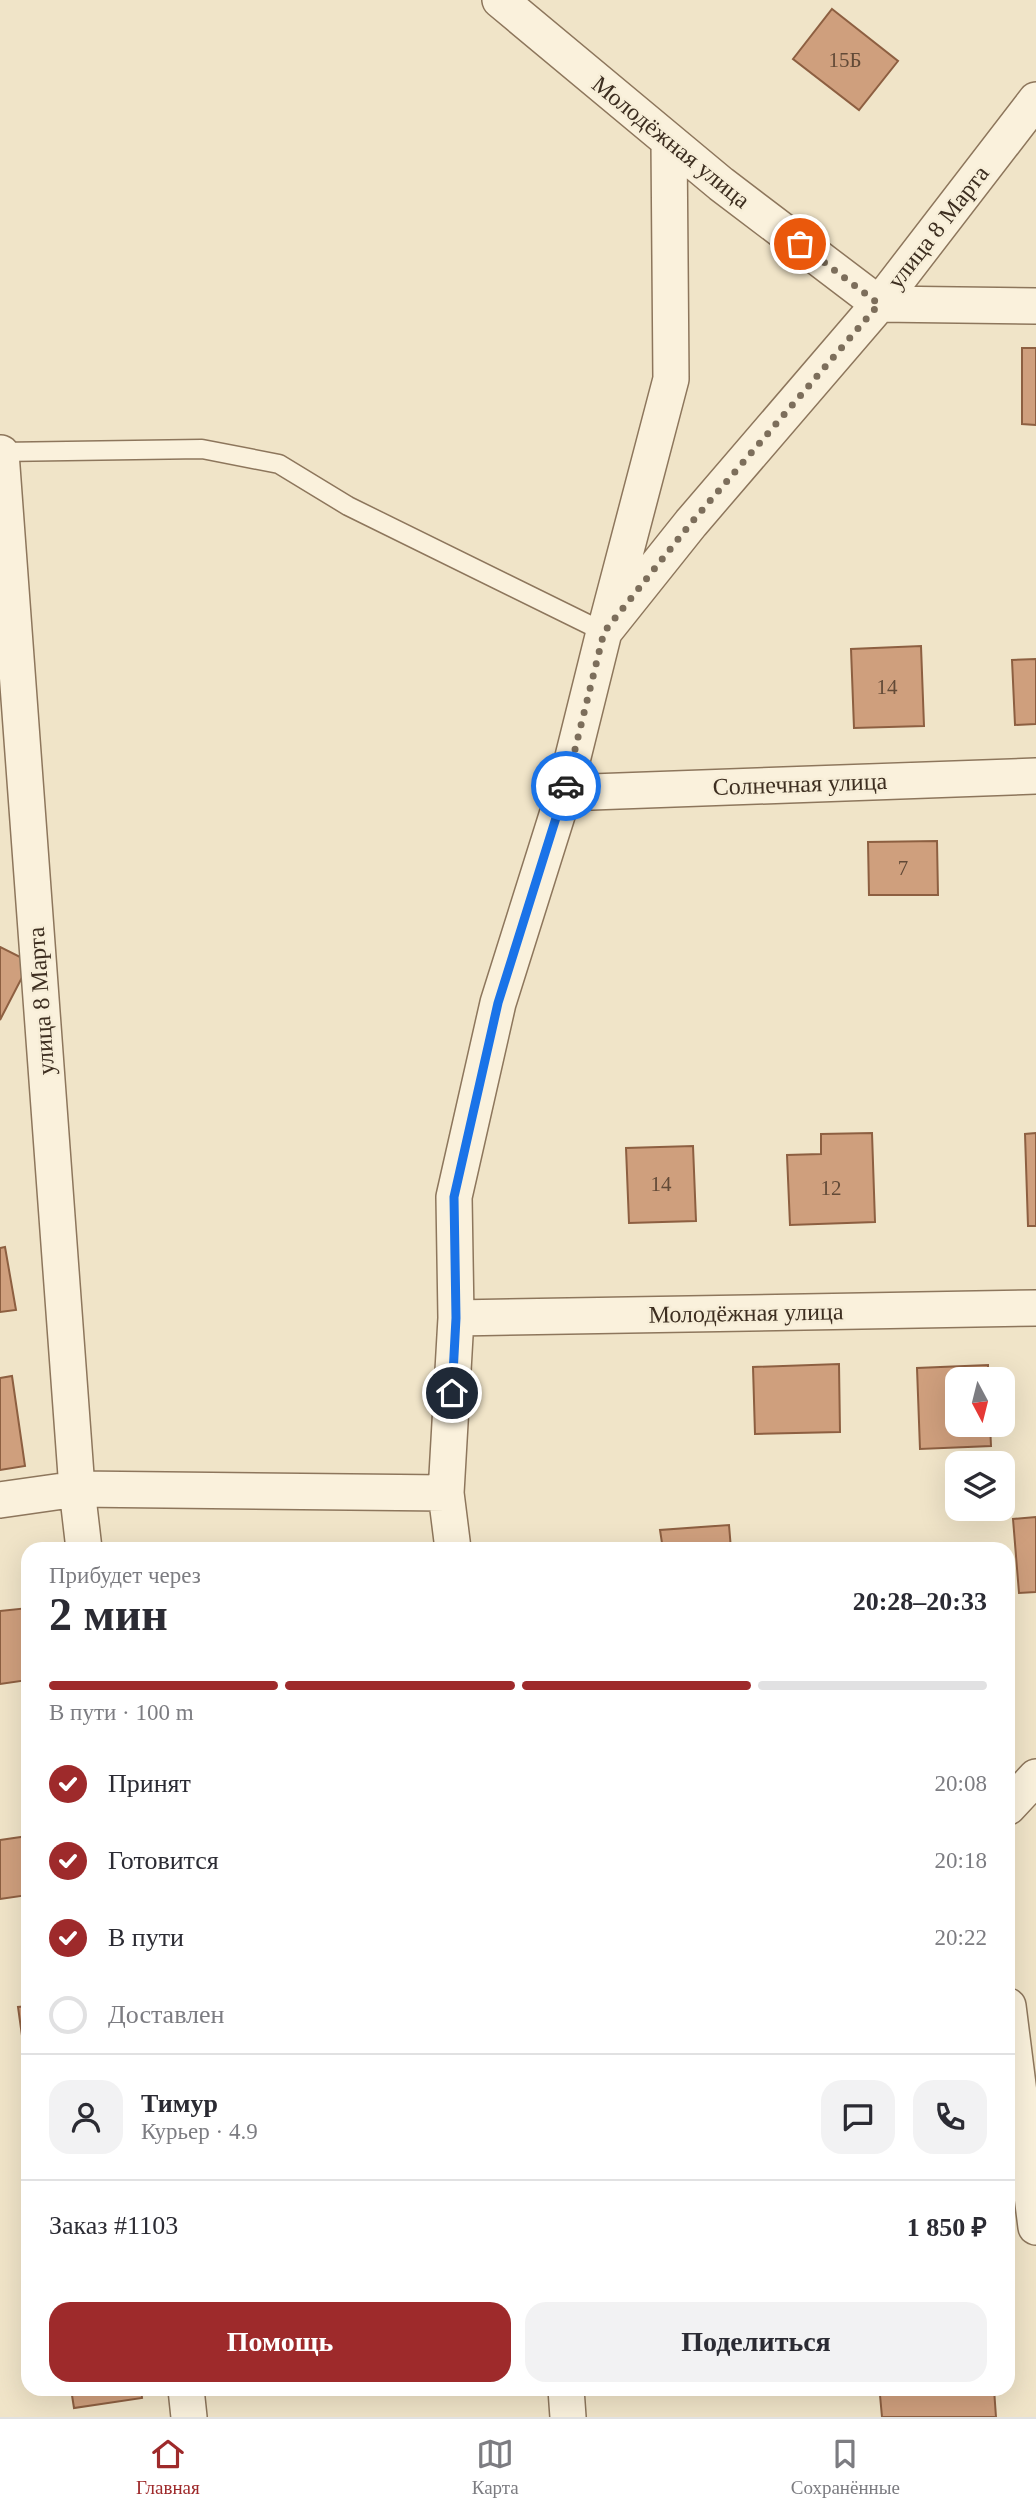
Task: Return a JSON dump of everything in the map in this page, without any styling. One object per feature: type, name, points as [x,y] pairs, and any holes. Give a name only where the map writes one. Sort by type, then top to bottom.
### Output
[{"type":"street","name":"Молодёжная улица","points":[[500,0],[721,184],[879,304]]},
{"type":"street","name":"улица 8 Марта","points":[[452,1542],[446,1493],[456,1318],[454,1197],[498,1003],[564,793],[604,632],[691,523],[879,304],[1036,100]]},
{"type":"street","points":[[604,632],[671,379],[669,141]]},
{"type":"street","points":[[879,304],[1036,306]]},
{"type":"street","name":"улица 8 Марта","points":[[0,452],[77,1489],[83,1542]]},
{"type":"street","name":"Солнечная улица","points":[[564,793],[1036,776]]},
{"type":"street","name":"Молодёжная улица","points":[[456,1318],[1036,1308]]},
{"type":"street","points":[[0,1500],[77,1489],[446,1493]]},
{"type":"street","points":[[1015,1800],[1036,1777]]},
{"type":"street","points":[[1015,2062],[1036,2227]]},
{"type":"street","points":[[187,2396],[189,2417]]},
{"type":"street","points":[[566,2396],[568,2417]]},
{"type":"lane","points":[[0,452],[202,449],[279,464],[348,506],[604,632]]},
{"type":"building","points":[[832,9],[898,61],[859,110],[793,59]]},
{"type":"building","points":[[1022,348],[1036,348],[1036,425],[1022,424]]},
{"type":"building","points":[[921,646],[924,726],[854,728],[851,649]]},
{"type":"building","points":[[1036,659],[1036,724],[1015,725],[1012,660]]},
{"type":"building","points":[[937,841],[938,895],[869,895],[868,842]]},
{"type":"building","points":[[0,947],[30,962],[0,1020]]},
{"type":"building","points":[[872,1133],[875,1222],[790,1225],[787,1155],[821,1154],[821,1134]]},
{"type":"building","points":[[1036,1133],[1036,1226],[1028,1226],[1025,1134]]},
{"type":"building","points":[[693,1146],[696,1221],[629,1223],[626,1148]]},
{"type":"building","points":[[5,1247],[16,1310],[0,1312],[0,1248]]},
{"type":"building","points":[[839,1364],[840,1432],[755,1434],[753,1367]]},
{"type":"building","points":[[988,1365],[945,1367],[945,1437],[991,1437],[991,1446],[920,1449],[917,1368]]},
{"type":"building","points":[[12,1376],[25,1466],[0,1470],[0,1378]]},
{"type":"building","points":[[1036,1517],[1036,1592],[1019,1593],[1015,1519]]},
{"type":"building","points":[[729,1525],[730,1542],[662,1542],[660,1530]]},
{"type":"building","points":[[21,1609],[21,1681],[0,1684],[0,1611]]},
{"type":"building","points":[[21,1837],[21,1896],[0,1899],[0,1840]]},
{"type":"building","points":[[18,2007],[21,2007],[21,2029]]},
{"type":"building","points":[[72,2396],[142,2396],[142,2398],[74,2408]]},
{"type":"building","points":[[880,2396],[994,2396],[996,2417],[882,2417]]},
{"type":"way so far","points":[[566,786],[604,632],[691,523],[879,304],[800,244]]},
{"type":"route","points":[[452,1393],[456,1318],[454,1197],[498,1003],[566,786]]}]
